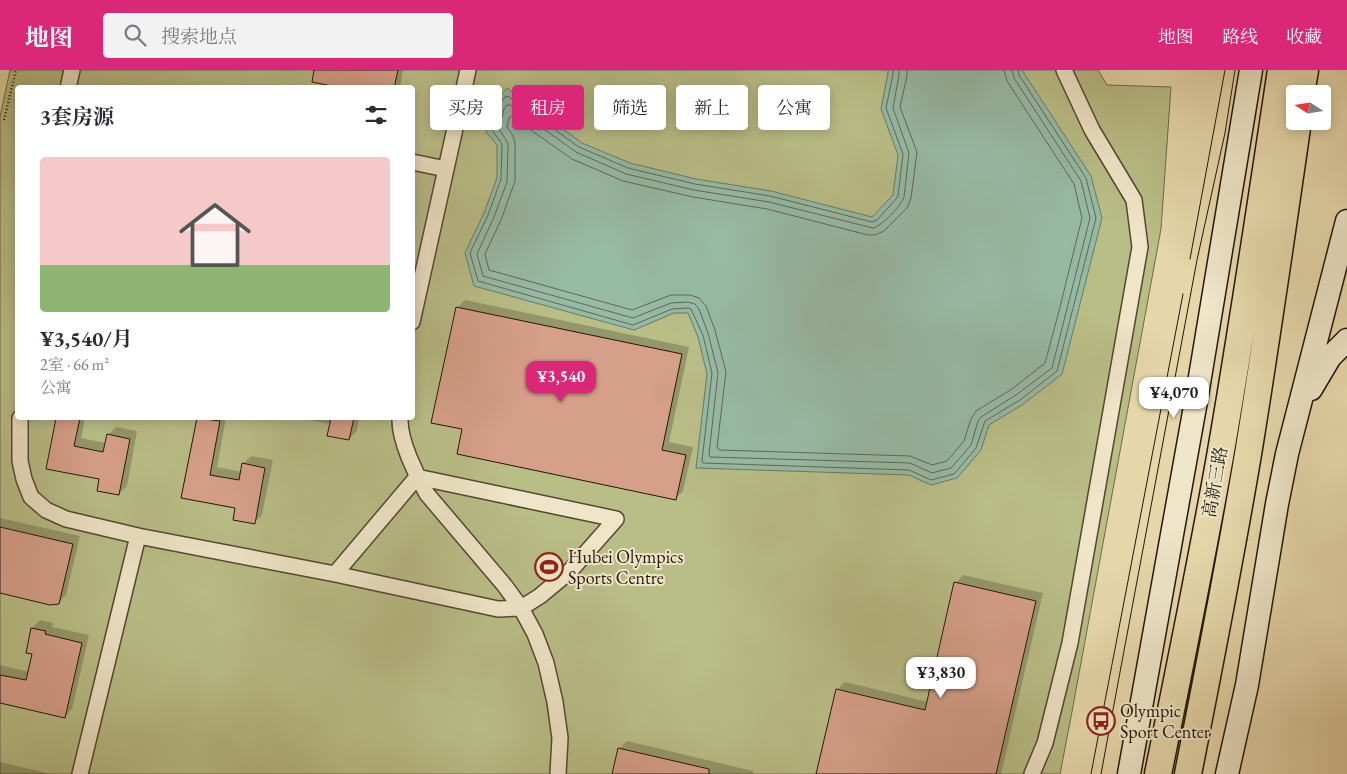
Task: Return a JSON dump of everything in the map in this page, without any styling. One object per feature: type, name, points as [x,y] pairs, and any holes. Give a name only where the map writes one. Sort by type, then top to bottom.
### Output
[{"type":"highway","name":"高新三路","points":[[1158,774],[1221,452],[1250,278],[1281,70]]},
{"type":"highway","points":[[1302,85],[1305,70]]},
{"type":"highway","name":"高新三路","points":[[1188,774],[1248,455],[1297,130]]},
{"type":"main road","name":"高新三路","points":[[1129,774],[1196,400],[1251,70]]},
{"type":"main road","points":[[1227,774],[1247,685],[1287,454],[1347,221]]},
{"type":"main road","points":[[1299,409],[1330,357],[1347,340]]},
{"type":"street","points":[[69,85],[72,70]]},
{"type":"street","points":[[415,308],[468,70]]},
{"type":"street","points":[[1032,774],[1045,743],[1070,643],[1140,247],[1134,200],[1092,130],[1064,70]]},
{"type":"street","points":[[415,163],[446,169]]},
{"type":"street","points":[[20,420],[20,462],[31,497],[46,510],[66,519],[138,536],[335,574],[498,609],[521,608],[540,596],[570,570],[616,519],[417,477]]},
{"type":"street","points":[[400,420],[407,453],[417,477],[427,494],[505,586],[521,608],[535,634],[546,663],[555,702],[560,738],[558,774]]},
{"type":"street","points":[[335,574],[417,477]]},
{"type":"street","points":[[80,774],[138,536]]},
{"type":"path","points":[[4,120],[15,70],[11,70]]},
{"type":"green space","name":"Hubei Olympics Sports Centre","points":[[10,70],[1098,70],[1107,85],[1171,87],[1161,229],[1060,774],[0,774],[0,117]]},
{"type":"water","points":[[888,70],[1022,70],[1091,176],[1102,218],[1062,374],[1022,405],[989,425],[981,450],[957,478],[931,485],[909,475],[696,468],[707,374],[698,337],[688,313],[674,313],[634,330],[474,286],[465,253],[484,213],[497,178],[497,145],[486,132],[486,130],[502,130],[502,94],[507,88],[512,92],[512,130],[564,130],[582,143],[630,163],[696,179],[771,191],[872,217],[893,195],[898,155],[881,109]]},
{"type":"building","points":[[314,70],[398,70],[395,85],[327,85],[312,82]]},
{"type":"building","points":[[456,307],[682,354],[662,450],[686,455],[676,500],[457,454],[462,429],[431,423]]},
{"type":"building","points":[[56,420],[80,420],[74,446],[103,452],[107,434],[130,439],[119,495],[97,491],[99,479],[46,469]]},
{"type":"building","points":[[197,420],[220,421],[210,475],[239,480],[242,463],[265,468],[255,524],[233,520],[235,508],[181,498]]},
{"type":"building","points":[[331,420],[354,420],[349,440],[327,436]]},
{"type":"building","points":[[0,527],[73,544],[59,604],[50,605],[0,593]]},
{"type":"building","points":[[954,582],[1036,601],[996,774],[816,774],[836,689],[925,710]]},
{"type":"building","points":[[31,628],[46,631],[45,634],[82,643],[65,718],[0,703],[0,675],[26,680],[32,654],[26,653]]},
{"type":"building","points":[[618,748],[709,769],[709,774],[612,774]]},
{"type":"tram line","points":[[1190,259],[1225,70]]},
{"type":"tram line","points":[[1101,774],[1197,260],[1225,133],[1235,70]]},
{"type":"tram line","points":[[1091,774],[1183,294]]},
{"type":"place","name":"Hubei Olympics Sports Centre","points":[[549,567]]},
{"type":"place","name":"Olympic Sport Center","points":[[1101,721]]}]
